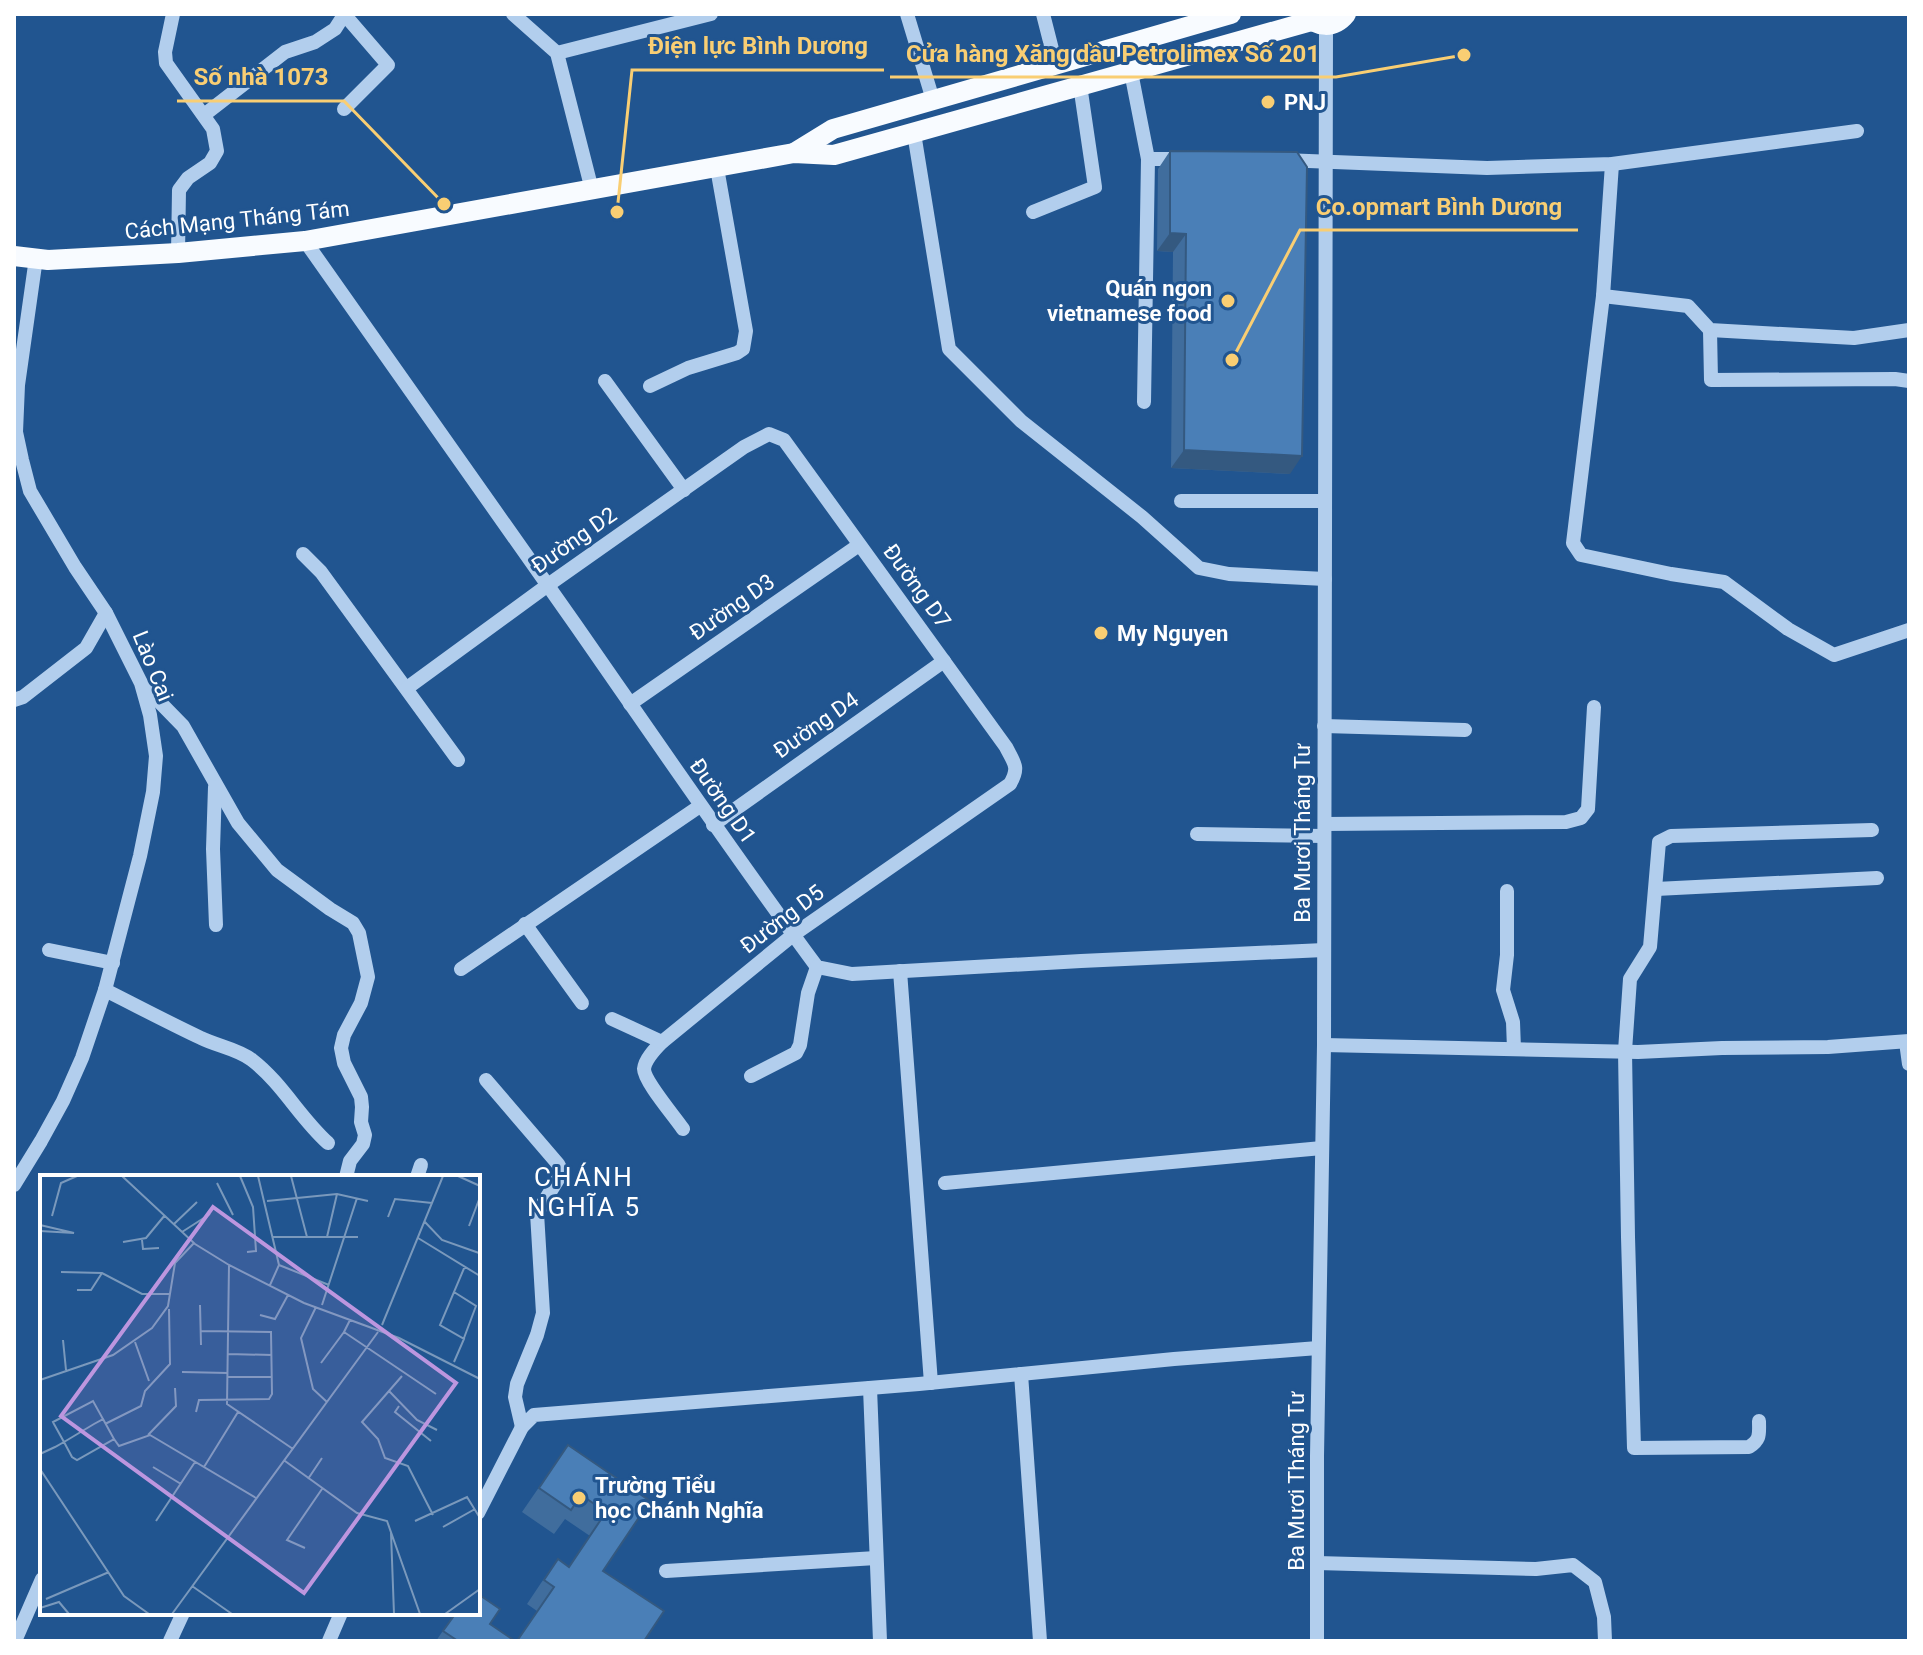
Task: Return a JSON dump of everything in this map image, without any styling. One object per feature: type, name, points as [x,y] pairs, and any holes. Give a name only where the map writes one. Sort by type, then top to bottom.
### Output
[{"type":"main road","name":"Cách Mạng Tháng Tám","points":[[794,153],[833,129],[1231,14]]},
{"type":"main road","name":"Cách Mạng Tháng Tám","points":[[14,256],[48,260],[178,253],[305,241],[794,153],[834,155],[1314,20],[1341,21],[1346,14]]},
{"type":"street","points":[[173,14],[165,52],[166,63],[213,129],[217,151],[210,163],[188,178],[179,190],[178,253]]},
{"type":"street","points":[[204,115],[285,52],[315,42],[335,29],[344,14],[388,65],[344,109]]},
{"type":"street","points":[[513,14],[557,53],[592,190]]},
{"type":"street","points":[[557,53],[711,14]]},
{"type":"street","points":[[907,14],[933,100]]},
{"type":"street","points":[[1043,14],[1056,65]]},
{"type":"street","name":"Ba Mươi Tháng Tư","points":[[1314,20],[1325,161],[1324,1045],[1318,1348],[1317,1641]]},
{"type":"street","points":[[1131,72],[1148,159],[1144,402]]},
{"type":"street","points":[[1033,212],[1095,187],[1080,85]]},
{"type":"street","points":[[1266,160],[1487,168],[1612,164],[1857,131]]},
{"type":"street","points":[[914,133],[949,349],[1021,421],[1142,517],[1199,568],[1229,574],[1325,579]]},
{"type":"street","points":[[1148,159],[1192,159]]},
{"type":"street","points":[[1612,164],[1603,296],[1573,543],[1581,555],[1724,582],[1788,629],[1834,655],[1909,630]]},
{"type":"street","points":[[650,386],[688,368],[743,349],[746,331],[717,168]]},
{"type":"street","name":"Đường D1","points":[[305,241],[713,825],[817,967]]},
{"type":"street","name":"Lào Cai","points":[[14,1185],[63,1101],[82,1058],[105,990],[137,871],[153,792],[156,756],[141,683],[106,613],[30,491],[16,432],[18,385],[36,258]]},
{"type":"street","points":[[1603,296],[1688,306],[1710,330],[1711,380],[1909,381]]},
{"type":"street","points":[[1710,330],[1854,338],[1909,330]]},
{"type":"street","points":[[605,381],[684,490]]},
{"type":"street","name":"Đường D2","points":[[407,688],[744,447],[769,434]]},
{"type":"street","name":"Đường D7","points":[[769,434],[784,440],[944,661],[1006,747],[1016,766],[1015,775]]},
{"type":"street","points":[[1181,501],[1325,501]]},
{"type":"street","name":"Đường D3","points":[[630,704],[859,545]]},
{"type":"street","points":[[303,554],[321,572],[458,760]]},
{"type":"street","points":[[14,700],[23,697],[86,648],[106,613]]},
{"type":"street","name":"Đường D4","points":[[713,825],[944,661]]},
{"type":"street","points":[[141,683],[183,726],[238,823],[277,870],[353,923],[359,933],[368,977],[361,1003],[344,1035],[341,1048],[344,1063],[361,1097],[361,1122],[365,1135],[363,1144],[350,1161],[346,1175]]},
{"type":"street","points":[[1197,834],[1566,822],[1581,818],[1588,809],[1594,707]]},
{"type":"street","points":[[1324,726],[1465,730]]},
{"type":"street","name":"Đường D5","points":[[683,1129],[647,1080],[644,1069],[662,1042],[793,935],[1010,784],[1015,775]]},
{"type":"street","points":[[215,786],[213,857],[216,925]]},
{"type":"street","points":[[461,969],[700,806]]},
{"type":"street","points":[[1759,1421],[1759,1436],[1749,1447],[1634,1448],[1625,1051],[1629,987],[1633,972],[1650,947],[1659,842],[1671,836],[1872,830]]},
{"type":"street","points":[[1656,889],[1877,878]]},
{"type":"street","points":[[1507,891],[1507,955],[1503,990],[1512,1015],[1514,1049]]},
{"type":"street","points":[[525,924],[582,1003]]},
{"type":"street","points":[[49,950],[113,963]]},
{"type":"street","points":[[751,1076],[796,1053],[808,993],[817,967],[852,974],[1324,950]]},
{"type":"street","points":[[900,971],[931,1383]]},
{"type":"street","points":[[105,990],[203,1039],[242,1053],[269,1076],[311,1128],[328,1143]]},
{"type":"street","points":[[612,1019],[662,1042]]},
{"type":"street","points":[[1324,1045],[1638,1052],[1907,1042],[1909,1064]]},
{"type":"street","points":[[486,1080],[561,1170],[537,1213],[543,1313],[517,1384],[515,1397],[522,1427]]},
{"type":"street","points":[[945,1183],[1322,1148]]},
{"type":"street","points":[[480,1509],[522,1427],[534,1415],[1318,1348]]},
{"type":"street","points":[[1021,1374],[1040,1641]]},
{"type":"street","points":[[870,1388],[880,1641]]},
{"type":"street","points":[[666,1571],[876,1558]]},
{"type":"street","points":[[1317,1563],[1536,1569],[1573,1565],[1595,1582],[1604,1617],[1605,1641]]},
{"type":"street","points":[[15,1641],[40,1584]]},
{"type":"street","points":[[170,1641],[182,1615]]},
{"type":"street","points":[[329,1641],[340,1615]]},
{"type":"building","points":[[1170,151],[1297,152],[1307,167],[1302,456],[1184,450],[1186,234],[1170,233]]},
{"type":"building","points":[[568,1445],[650,1501],[603,1571],[664,1611],[644,1641],[517,1641],[554,1587],[544,1580],[558,1559],[569,1567],[606,1512],[581,1495],[571,1510],[539,1488]]},
{"type":"building","points":[[480,1595],[500,1609],[490,1624],[515,1641],[458,1641],[443,1631],[455,1615],[480,1615]]},
{"type":"place","name":"Cửa hàng Xăng dầu Petrolimex Số 201","points":[[1464,55]]},
{"type":"place","name":"PNJ","points":[[1268,102]]},
{"type":"place","name":"Số nhà 1073","points":[[444,204]]},
{"type":"place","name":"Điện lực Bình Dương","points":[[617,212]]},
{"type":"place","name":"Quán ngon vietnamese food","points":[[1228,301]]},
{"type":"place","name":"Co.opmart Bình Dương","points":[[1232,360]]},
{"type":"place","name":"My Nguyen","points":[[1101,633]]},
{"type":"place","name":"Trường Tiểu học Chánh Nghĩa","points":[[579,1498]]},
{"type":"district","name":"CHÁNH NGHĨA 5","points":[[584,1192]]}]
